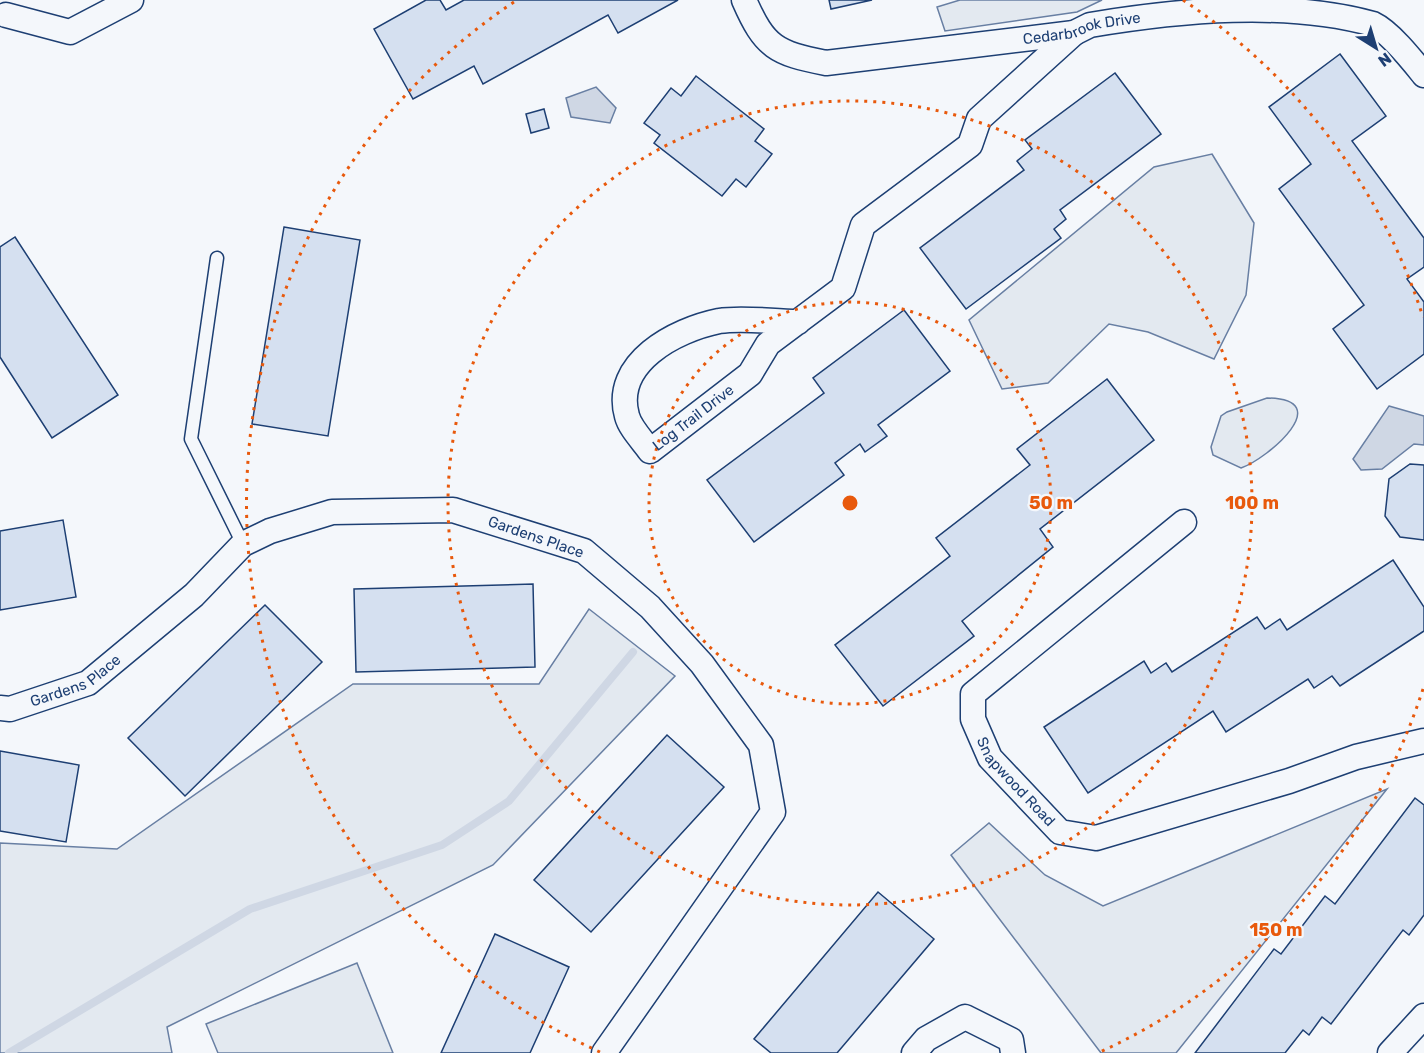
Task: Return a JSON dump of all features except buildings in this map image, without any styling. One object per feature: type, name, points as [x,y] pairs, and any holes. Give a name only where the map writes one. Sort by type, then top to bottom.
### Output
[{"type":"street","points":[[5,12],[70,32],[131,0]]},
{"type":"street","name":"Cedarbrook Drive","points":[[744,0],[757,30],[786,55],[826,63],[1074,33],[1090,25],[1213,5],[1262,3],[1315,7],[1374,24],[1409,56],[1424,75]]},
{"type":"street","name":"Log Trail Drive","points":[[798,322],[720,321],[679,334],[646,355],[624,387],[627,418],[650,451],[750,374],[768,344],[798,322],[843,288],[863,225],[970,145],[979,119],[1074,33]]},
{"type":"street","name":"Gardens Place","points":[[0,708],[10,709],[88,683],[194,595],[243,544],[270,531],[332,512],[453,510],[584,550],[650,607],[702,664],[761,745],[773,812],[604,1053]]},
{"type":"street","name":"Snapwood Road","points":[[1184,522],[973,693],[973,719],[990,758],[1060,832],[1096,838],[1289,781],[1356,757],[1424,741]]},
{"type":"street","points":[[1390,1053],[1424,1016]]},
{"type":"street","points":[[914,1053],[926,1039],[965,1017],[1011,1040],[1013,1053]]},
{"type":"lane","points":[[217,258],[191,439],[243,544]]},
{"type":"shaded area","points":[[960,0],[1102,0],[1077,12],[945,31],[937,7]]},
{"type":"shaded area","points":[[596,87],[616,108],[610,123],[571,117],[566,98]]},
{"type":"shaded area","points":[[1212,154],[1254,223],[1246,295],[1214,359],[1148,332],[1109,324],[1048,383],[1002,389],[969,320],[1154,167]]},
{"type":"shaded area","points":[[1267,398],[1287,401],[1296,408],[1297,418],[1291,430],[1280,442],[1267,453],[1241,468],[1213,455],[1211,447],[1221,416]]},
{"type":"shaded area","points":[[1389,406],[1424,416],[1424,445],[1414,444],[1382,469],[1361,470],[1353,459]]},
{"type":"shaded area","points":[[589,609],[675,676],[493,865],[167,1027],[172,1053],[0,1053],[0,843],[117,849],[353,684],[539,684]]},
{"type":"shaded area","points":[[1387,789],[1176,1053],[1101,1053],[951,855],[989,823],[1045,875],[1103,906]]},
{"type":"shaded area","points":[[357,963],[393,1053],[218,1053],[206,1024]]},
{"type":"waterway","points":[[9,1053],[250,909],[442,845],[509,801],[633,652]]}]
